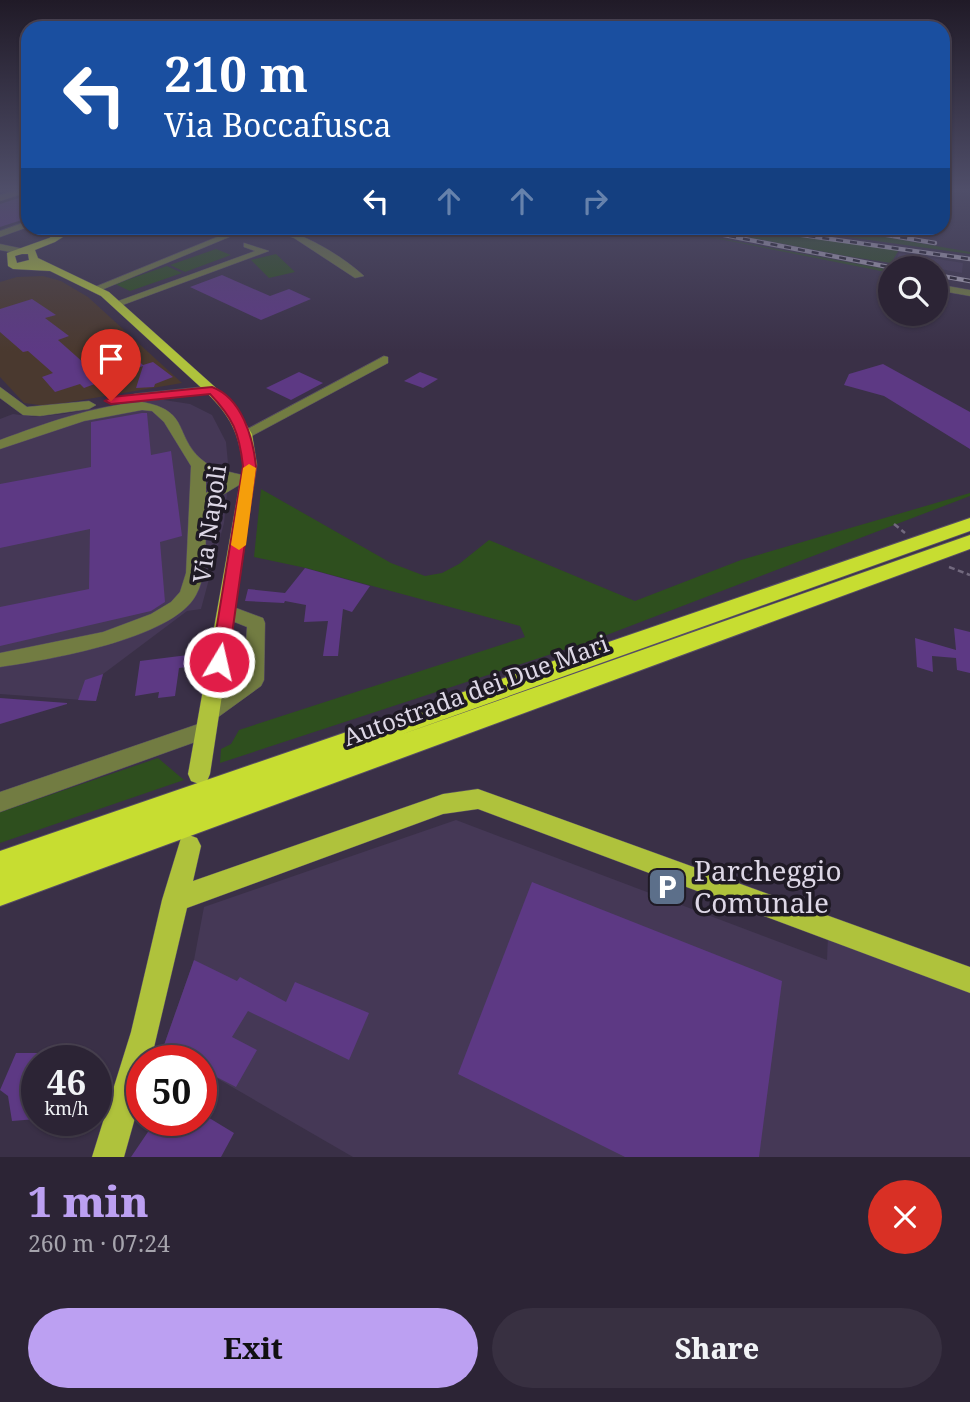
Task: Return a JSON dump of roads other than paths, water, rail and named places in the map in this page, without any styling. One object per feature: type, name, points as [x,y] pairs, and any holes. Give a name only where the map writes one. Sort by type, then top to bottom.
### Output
[{"type":"highway","name":"Autostrada dei Due Mari","points":[[0,865],[970,524]]},
{"type":"highway","name":"Autostrada dei Due Mari","points":[[0,891],[970,542]]},
{"type":"main road","points":[[10,266],[12,254],[28,254],[47,243]]},
{"type":"main road","points":[[10,266],[31,264],[28,254]]},
{"type":"main road","name":"Via Napoli","points":[[28,254],[95,289],[116,304],[212,390],[229,407],[246,434],[249,450],[241,479],[228,612],[199,774]]},
{"type":"main road","points":[[10,266],[66,275]]},
{"type":"main road","name":"Via Napoli","points":[[10,266],[66,275]]},
{"type":"main road","points":[[175,901],[443,804],[478,799],[970,980]]},
{"type":"main road","points":[[108,1157],[145,1032],[189,846]]},
{"type":"street","points":[[95,289],[209,243]]},
{"type":"street","points":[[308,243],[359,276]]},
{"type":"street","points":[[116,304],[264,251],[247,245]]},
{"type":"street","name":"Via Napoli","points":[[0,247],[28,254]]},
{"type":"street","points":[[948,289],[970,293]]},
{"type":"street","points":[[246,434],[384,360]]},
{"type":"street","points":[[0,391],[23,411],[40,412],[212,390]]},
{"type":"street","points":[[0,445],[64,422],[114,410],[148,406],[170,419],[189,456],[198,466],[241,479]]},
{"type":"street","points":[[0,660],[111,636],[156,621],[173,612],[187,597],[194,578],[198,466]]},
{"type":"street","points":[[198,503],[241,479]]},
{"type":"street","points":[[0,802],[207,723],[254,680],[256,623],[228,612]]},
{"type":"railway","points":[[765,243],[878,265]]},
{"type":"railway","points":[[858,243],[970,259]]},
{"type":"railway","points":[[948,277],[970,281]]},
{"type":"place","name":"Parcheggio Comunale","points":[[667,887]]}]
